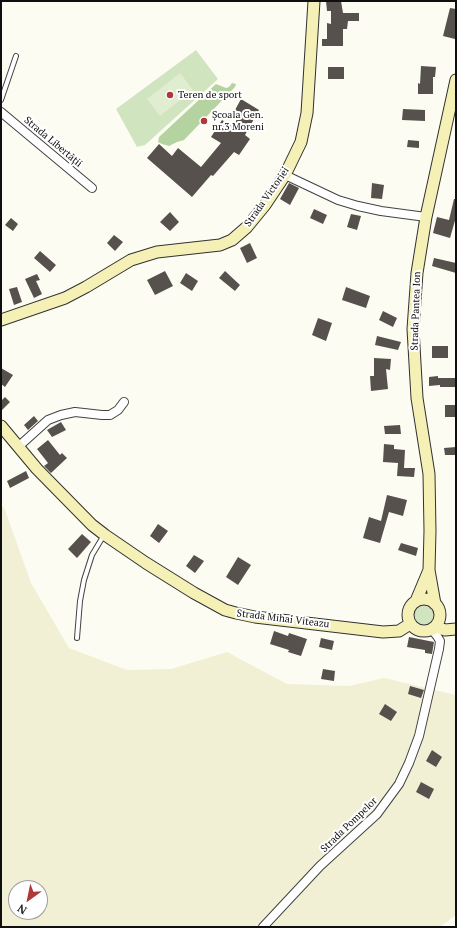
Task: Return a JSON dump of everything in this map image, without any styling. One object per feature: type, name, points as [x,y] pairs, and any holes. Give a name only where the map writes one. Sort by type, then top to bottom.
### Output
[{"type":"street","name":"Strada Victoriei","points":[[1,320],[65,298],[131,260],[145,255],[220,245],[232,240],[247,227],[285,175],[301,142],[307,114],[314,1]]},
{"type":"street","name":"Strada Pantea Ion","points":[[435,604],[429,570],[429,474],[417,398],[413,329],[417,272],[426,217],[456,80]]},
{"type":"street","name":"Strada Libertății","points":[[1,112],[92,188]]},
{"type":"street","points":[[285,175],[338,200],[358,206],[381,211],[426,217]]},
{"type":"street","points":[[18,447],[48,420],[75,412],[110,415],[118,410],[124,402]]},
{"type":"street","name":"Strada Mihai Viteazu","points":[[1,426],[37,469],[92,525],[194,593],[225,610],[236,613],[387,632],[399,631],[410,624]]},
{"type":"street","name":"Strada Pantea Ion","points":[[416,601],[429,570]]},
{"type":"street","points":[[434,628],[440,618],[438,608],[435,604],[426,599],[416,601],[412,604],[407,614],[410,624],[417,631],[422,632],[434,628],[445,630],[456,629]]},
{"type":"street","name":"Strada Pompelor","points":[[263,927],[320,866],[377,814],[399,784],[409,763],[418,736],[439,649],[440,641],[434,628]]},
{"type":"lane","points":[[1,100],[16,56]]},
{"type":"lane","points":[[77,638],[80,601],[84,580],[92,555],[105,535]]},
{"type":"green space","points":[[196,50],[218,79],[145,145],[137,147],[116,109]]},
{"type":"green space","name":"Teren de sport","points":[[180,73],[193,90],[160,116],[147,99]]},
{"type":"green space","points":[[232,83],[236,84],[235,87],[184,140],[169,146],[158,142],[159,137],[216,84],[226,88]]},
{"type":"green space","points":[[1,507],[4,507],[31,583],[69,648],[127,670],[171,669],[227,652],[287,684],[349,686],[384,678],[456,695],[456,915],[440,927],[1,927]]},
{"type":"green space","points":[[424,603],[433,607],[437,616],[433,625],[424,629],[415,625],[411,616],[415,607]]},
{"type":"building","points":[[326,1],[341,1],[343,13],[359,13],[359,21],[348,21],[347,29],[343,29],[343,46],[322,46],[322,39],[327,39],[327,23],[331,24],[331,11],[327,11]]},
{"type":"building","points":[[450,8],[456,9],[455,39],[443,36]]},
{"type":"building","points":[[421,66],[436,67],[435,77],[433,77],[433,94],[418,94]]},
{"type":"building","points":[[328,67],[344,67],[344,79],[328,79]]},
{"type":"building","name":"Școala Gen. nr.3 Moreni","points":[[241,99],[259,110],[245,135],[250,139],[239,155],[234,152],[192,197],[147,158],[159,144],[172,156],[178,148],[201,167],[221,143],[211,137],[222,120],[233,127],[240,113],[235,110]]},
{"type":"building","points":[[403,109],[425,110],[425,121],[402,120]]},
{"type":"building","points":[[408,140],[419,141],[419,148],[407,147]]},
{"type":"building","points":[[289,183],[299,188],[290,205],[280,199]]},
{"type":"building","points":[[372,183],[384,185],[382,199],[371,198]]},
{"type":"building","points":[[454,199],[456,199],[456,217],[450,238],[433,233],[437,217],[449,220]]},
{"type":"building","points":[[314,209],[327,215],[323,224],[310,218]]},
{"type":"building","points":[[170,212],[179,222],[170,231],[160,222]]},
{"type":"building","points":[[351,214],[361,216],[357,230],[347,227]]},
{"type":"building","points":[[11,218],[18,224],[13,231],[5,225]]},
{"type":"building","points":[[114,235],[123,242],[115,251],[107,243]]},
{"type":"building","points":[[250,243],[257,258],[247,263],[240,248]]},
{"type":"building","points":[[40,251],[56,265],[50,272],[34,258]]},
{"type":"building","points":[[434,258],[456,263],[456,273],[432,266]]},
{"type":"building","points":[[165,271],[173,286],[155,295],[147,280]]},
{"type":"building","points":[[225,271],[240,285],[235,291],[219,278]]},
{"type":"building","points":[[186,273],[198,281],[192,291],[180,283]]},
{"type":"building","points":[[37,274],[40,280],[36,281],[42,294],[34,298],[25,279]]},
{"type":"building","points":[[17,287],[22,302],[14,305],[9,289]]},
{"type":"building","points":[[346,287],[370,296],[366,308],[342,300]]},
{"type":"building","points":[[383,311],[397,318],[393,327],[379,320]]},
{"type":"building","points":[[318,318],[332,323],[326,341],[312,335]]},
{"type":"building","points":[[377,336],[401,342],[398,350],[375,345]]},
{"type":"building","points":[[432,346],[448,346],[448,358],[432,358]]},
{"type":"building","points":[[374,358],[391,359],[390,370],[386,369],[388,389],[371,391],[370,376],[374,376]]},
{"type":"building","points":[[1,368],[13,375],[5,387],[1,384]]},
{"type":"building","points":[[438,376],[438,378],[456,378],[456,387],[440,387],[440,385],[429,386],[429,377]]},
{"type":"building","points":[[5,397],[10,402],[1,411],[1,401]]},
{"type":"building","points":[[445,405],[456,405],[456,417],[445,417]]},
{"type":"building","points":[[34,416],[38,421],[28,430],[24,425]]},
{"type":"building","points":[[61,422],[66,430],[52,437],[47,430]]},
{"type":"building","points":[[400,425],[401,434],[385,434],[384,426]]},
{"type":"building","points":[[48,440],[60,455],[62,453],[67,458],[51,473],[44,466],[48,463],[37,449]]},
{"type":"building","points":[[384,444],[394,445],[394,449],[405,450],[404,468],[415,468],[414,477],[397,476],[398,463],[383,462]]},
{"type":"building","points":[[456,447],[456,455],[445,455],[444,448]]},
{"type":"building","points":[[26,471],[29,478],[10,488],[7,481]]},
{"type":"building","points":[[387,495],[407,500],[403,516],[389,512],[380,543],[363,538],[369,517],[381,521]]},
{"type":"building","points":[[158,524],[168,531],[159,543],[150,536]]},
{"type":"building","points":[[82,534],[91,542],[77,558],[68,549]]},
{"type":"building","points":[[401,543],[418,548],[416,556],[398,550]]},
{"type":"building","points":[[194,555],[204,561],[195,573],[186,566]]},
{"type":"building","points":[[238,557],[251,565],[238,585],[226,577]]},
{"type":"building","points":[[274,631],[288,636],[289,633],[307,639],[301,656],[288,652],[289,650],[270,644]]},
{"type":"building","points":[[409,637],[434,642],[432,654],[425,653],[425,650],[407,647]]},
{"type":"building","points":[[321,638],[334,641],[332,650],[319,647]]},
{"type":"building","points":[[323,669],[335,671],[334,681],[321,679]]},
{"type":"building","points":[[410,686],[424,690],[421,698],[408,694]]},
{"type":"building","points":[[385,704],[397,712],[391,721],[379,714]]},
{"type":"building","points":[[432,750],[442,757],[436,767],[426,761]]},
{"type":"building","points":[[421,782],[434,789],[429,799],[416,792]]},
{"type":"place","name":"Teren de sport","points":[[170,95]]},
{"type":"place","name":"Școala Gen. nr.3 Moreni","points":[[204,121]]}]
